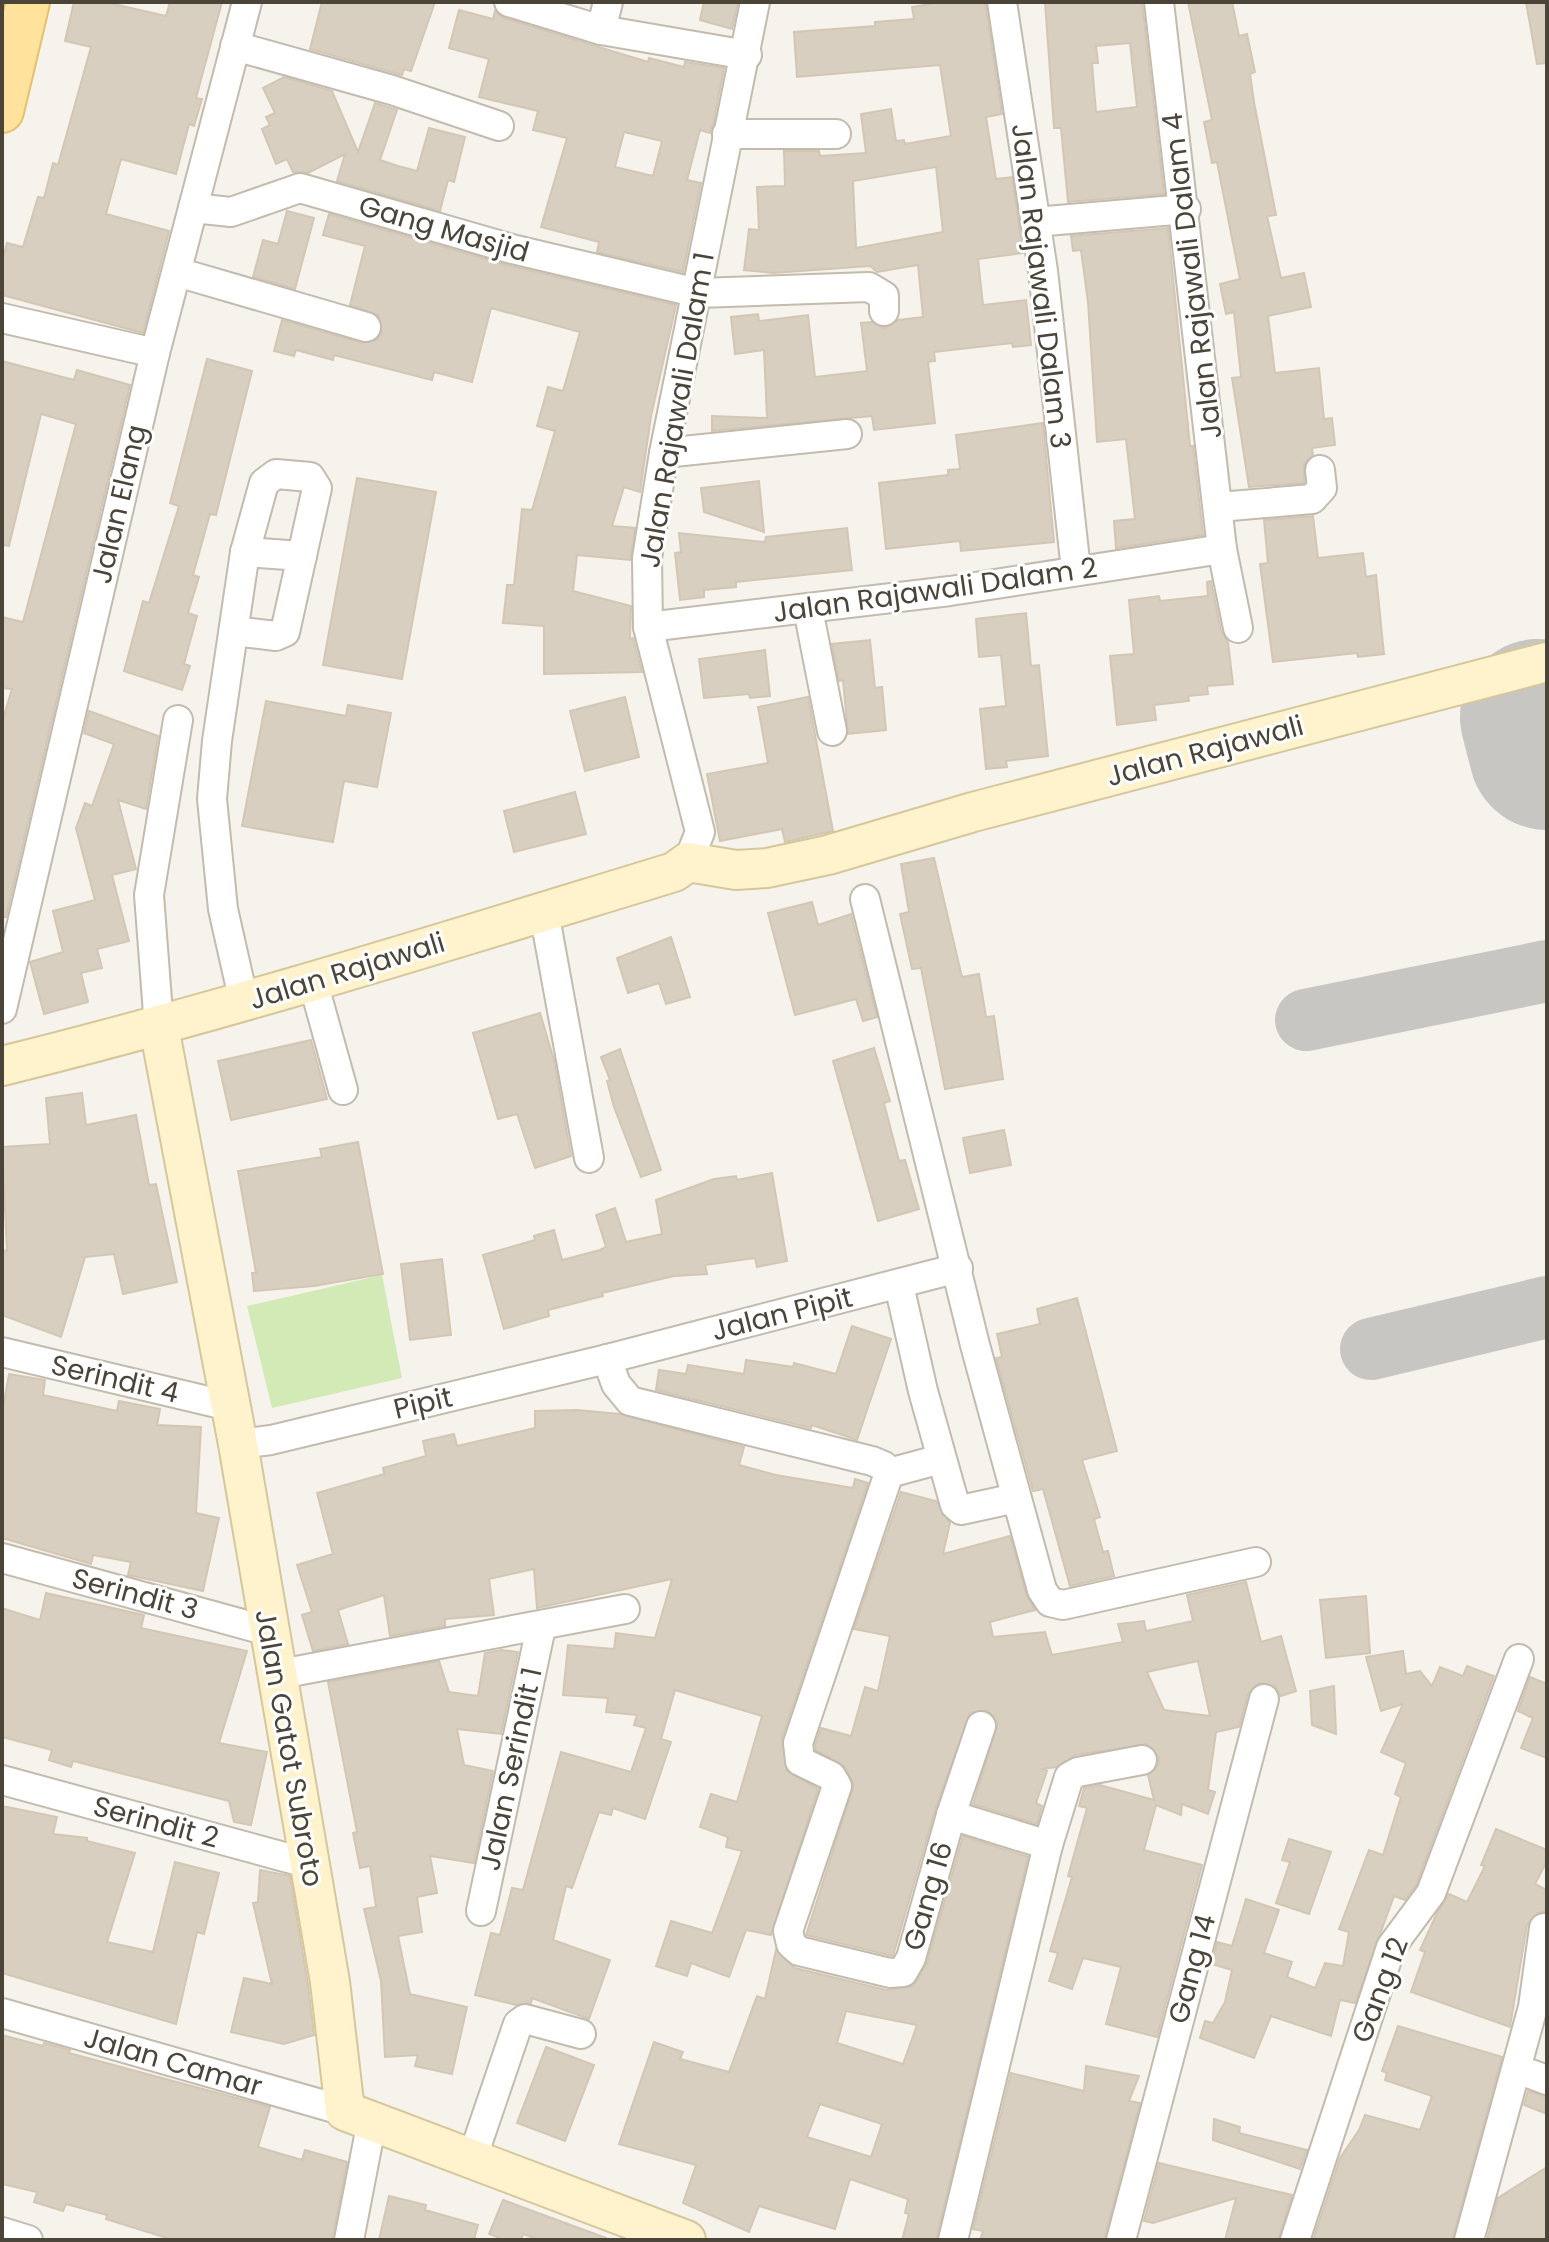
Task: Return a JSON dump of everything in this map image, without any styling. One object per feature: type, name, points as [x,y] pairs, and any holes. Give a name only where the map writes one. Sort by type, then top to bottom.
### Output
[{"type":"main road","points":[[2,111],[28,2]]},
{"type":"street","name":"Jalan Elang","points":[[2,1009],[155,353],[247,2]]},
{"type":"street","points":[[509,2],[601,30],[747,55]]},
{"type":"street","points":[[601,30],[608,2]]},
{"type":"street","name":"Jalan Rajawali Dalam 1","points":[[688,862],[700,832],[648,627],[647,558],[664,453],[727,134],[747,55],[755,2]]},
{"type":"street","name":"Jalan Rajawali Dalam 3","points":[[1002,2],[1035,222],[1076,570]]},
{"type":"street","name":"Jalan Rajawali Dalam 4","points":[[1159,2],[1186,209],[1222,549],[1238,628]]},
{"type":"street","points":[[235,46],[392,90],[499,126]]},
{"type":"street","points":[[727,134],[836,134]]},
{"type":"street","name":"Gang Masjid","points":[[193,208],[231,212],[293,189],[313,191],[512,249],[698,293],[791,293],[869,287],[884,296],[884,311]]},
{"type":"street","points":[[1035,222],[1186,209]]},
{"type":"street","points":[[177,272],[366,327]]},
{"type":"street","points":[[2,318],[155,353]]},
{"type":"street","points":[[664,453],[847,434]]},
{"type":"street","points":[[1219,507],[1312,499],[1322,488],[1320,470]]},
{"type":"street","points":[[234,631],[283,635],[317,485],[310,477],[276,474],[264,483],[245,552],[217,741],[212,799],[223,909],[244,1002]]},
{"type":"street","name":"Jalan Rajawali Dalam 2","points":[[648,627],[808,609],[1222,549]]},
{"type":"street","points":[[245,552],[302,556]]},
{"type":"street","points":[[808,609],[832,731]]},
{"type":"street","name":"Jalan Rajawali","points":[[2,1066],[159,1027],[313,982],[674,872],[688,862],[736,870],[767,868],[865,845],[973,812],[1547,662]]},
{"type":"street","points":[[159,1027],[149,895],[178,720]]},
{"type":"street","points":[[865,899],[1042,1590],[1050,1602],[1063,1605],[1256,1562]]},
{"type":"street","points":[[544,912],[589,1158]]},
{"type":"street","points":[[313,982],[343,1090]]},
{"type":"street","name":"Jalan Gatot Subroto","points":[[159,1027],[238,1444],[275,1675],[330,1982],[358,2116]]},
{"type":"street","name":"Jalan Pipit","points":[[607,1359],[958,1268]]},
{"type":"street","points":[[899,1285],[955,1505],[961,1510],[1016,1498]]},
{"type":"street","name":"Serindit 4","points":[[2,1352],[229,1406]]},
{"type":"street","points":[[607,1359],[616,1384],[630,1401],[872,1461],[884,1466],[889,1473],[941,1459]]},
{"type":"street","name":"Pipit","points":[[238,1444],[271,1440],[607,1359]]},
{"type":"street","name":"Gang 16","points":[[889,1473],[798,1743],[800,1761],[831,1776],[837,1791],[788,1931],[788,1941],[799,1951],[890,1973],[903,1972],[911,1958],[951,1815],[1048,1845]]},
{"type":"street","name":"Serindit 3","points":[[2,1558],[268,1631]]},
{"type":"street","name":"Jalan Serindit 1","points":[[275,1675],[625,1609]]},
{"type":"street","name":"Jalan Serindit 1","points":[[481,1911],[541,1627]]},
{"type":"street","name":"Gang 12","points":[[1295,2240],[1391,1947],[1431,1893],[1519,1659]]},
{"type":"street","name":"Gang 14","points":[[1121,2240],[1264,1699]]},
{"type":"street","points":[[951,1815],[981,1726]]},
{"type":"street","points":[[953,2240],[1048,1845],[1069,1777],[1078,1772],[1142,1760]]},
{"type":"street","name":"Serindit 2","points":[[2,1780],[310,1864]]},
{"type":"street","points":[[1469,2240],[1536,1992],[1544,1928]]},
{"type":"street","name":"Jalan Camar","points":[[2,2013],[358,2116]]},
{"type":"street","points":[[472,2159],[518,2024],[525,2019],[537,2020],[581,2034]]},
{"type":"street","points":[[1517,2069],[1547,2080]]},
{"type":"street","points":[[349,2240],[358,2116],[686,2240]]},
{"type":"street","points":[[2,2232],[28,2240]]},
{"type":"green space","points":[[382,1275],[402,1378],[272,1408],[247,1306]]},
{"type":"building","points":[[74,2],[105,2],[166,16],[170,2],[222,2],[196,98],[202,99],[194,126],[189,124],[176,174],[121,159],[106,214],[169,231],[143,333],[2,295],[2,261],[7,243],[23,247],[38,197],[44,198],[53,163],[58,165],[91,47],[65,41]]},
{"type":"building","points":[[322,2],[435,2],[411,71],[404,69],[402,75],[310,49]]},
{"type":"building","points":[[704,2],[738,2],[732,29],[700,20]]},
{"type":"building","points":[[942,2],[985,2],[1002,114],[986,117],[996,179],[1012,177],[1023,253],[978,259],[983,305],[1026,300],[1031,345],[1013,347],[1012,343],[934,352],[935,361],[928,362],[935,423],[874,430],[872,416],[712,431],[712,416],[767,418],[764,350],[735,354],[731,317],[758,314],[759,321],[808,315],[815,377],[867,371],[861,323],[872,322],[885,328],[898,320],[923,317],[918,265],[877,272],[870,266],[773,273],[744,270],[749,229],[759,230],[757,187],[785,186],[784,151],[819,151],[820,156],[866,153],[861,114],[891,109],[896,141],[904,140],[905,144],[951,136],[940,65],[797,77],[794,32],[875,26],[875,22],[914,19],[912,7]],"holes":[[[936,167],[943,232],[856,248],[853,181]]]},
{"type":"building","points":[[1045,2],[1142,2],[1164,194],[1068,202],[1061,128],[1054,128]],"holes":[[[1130,43],[1137,107],[1096,112],[1092,63],[1098,63],[1096,46]]]},
{"type":"building","points":[[1188,2],[1232,2],[1239,36],[1247,34],[1255,72],[1250,74],[1254,102],[1276,215],[1267,216],[1281,278],[1304,273],[1311,307],[1268,316],[1275,373],[1319,368],[1324,419],[1332,418],[1335,445],[1312,448],[1313,455],[1304,464],[1304,483],[1249,487],[1232,378],[1241,377],[1234,312],[1226,314],[1220,284],[1240,279],[1217,162],[1212,163],[1204,122],[1212,120]]},
{"type":"building","points":[[1526,2],[1547,2],[1547,63],[1537,64]]},
{"type":"building","points":[[459,10],[493,19],[495,11],[504,18],[648,62],[649,58],[684,67],[685,62],[724,68],[713,125],[710,133],[700,130],[687,180],[701,183],[683,272],[597,252],[599,242],[541,227],[567,138],[533,130],[538,111],[479,97],[489,59],[449,48]],"holes":[[[624,132],[662,141],[653,176],[615,167]]]},
{"type":"building","points":[[284,77],[332,91],[358,152],[375,103],[397,110],[380,160],[398,166],[417,171],[429,128],[465,137],[454,182],[448,180],[440,211],[337,181],[345,154],[308,173],[293,172],[287,159],[276,164],[262,129],[270,125],[266,117],[275,113],[263,88]]},
{"type":"building","points":[[287,211],[314,218],[295,289],[253,277],[263,240],[278,244]]},
{"type":"building","points":[[329,214],[507,265],[676,305],[651,416],[640,492],[624,487],[612,526],[635,528],[630,560],[577,555],[573,591],[631,606],[630,639],[633,638],[642,672],[544,674],[544,626],[503,623],[507,585],[514,585],[522,509],[532,510],[555,431],[537,426],[548,387],[563,391],[580,332],[491,308],[472,382],[434,372],[432,380],[334,355],[333,360],[296,350],[294,356],[274,351],[282,320],[362,343],[377,340],[382,332],[378,315],[350,305],[365,246],[323,235]]},
{"type":"building","points":[[1168,228],[1190,446],[1193,446],[1203,535],[1116,548],[1114,521],[1135,519],[1126,439],[1097,442],[1088,302],[1081,250],[1073,251],[1071,236]]},
{"type":"building","points":[[207,359],[252,371],[216,515],[210,514],[193,575],[199,577],[188,613],[197,616],[184,664],[190,666],[182,690],[124,671],[143,601],[149,603],[179,506],[170,503]]},
{"type":"building","points":[[2,361],[74,380],[77,370],[130,385],[6,917],[2,917],[2,722],[12,689],[2,688],[2,617],[23,622],[76,424],[41,414],[9,546],[2,545]]},
{"type":"building","points":[[1043,423],[1054,542],[961,551],[960,541],[886,549],[879,483],[948,475],[948,470],[960,469],[956,435]]},
{"type":"building","points":[[357,478],[436,492],[402,679],[323,665]]},
{"type":"building","points":[[759,481],[764,532],[704,512],[701,488]]},
{"type":"building","points":[[1313,516],[1318,558],[1363,553],[1366,577],[1376,575],[1384,654],[1358,657],[1357,653],[1273,662],[1260,564],[1268,563],[1264,520]]},
{"type":"building","points":[[847,528],[852,570],[736,582],[736,587],[704,590],[704,597],[680,600],[675,553],[681,552],[679,533],[765,542],[766,537]]},
{"type":"building","points":[[1211,581],[1221,631],[1228,642],[1233,684],[1207,686],[1208,694],[1188,696],[1189,701],[1154,705],[1156,720],[1117,725],[1110,656],[1134,654],[1129,600],[1159,596],[1160,601],[1208,596],[1207,582]]},
{"type":"building","points":[[1026,613],[1031,666],[1039,665],[1048,756],[1006,761],[1007,767],[986,769],[980,709],[1006,706],[1001,655],[979,657],[976,619]]},
{"type":"building","points":[[870,640],[875,688],[882,687],[886,730],[848,734],[843,680],[839,681],[832,644]]},
{"type":"building","points":[[765,650],[770,696],[750,698],[749,694],[704,698],[699,659]]},
{"type":"building","points":[[625,697],[639,757],[585,771],[570,711]]},
{"type":"building","points":[[808,697],[833,831],[785,842],[782,829],[720,841],[707,774],[768,763],[758,707]]},
{"type":"building","points":[[266,701],[346,716],[348,705],[391,713],[377,787],[344,781],[333,842],[242,826]]},
{"type":"building","points":[[89,711],[158,736],[146,809],[118,800],[136,869],[112,875],[129,941],[97,949],[102,968],[81,973],[88,1002],[44,1014],[30,962],[63,952],[53,911],[95,900],[76,828],[85,803],[92,806],[114,744],[84,733]]},
{"type":"building","points":[[575,792],[586,834],[514,852],[504,811]]},
{"type":"building","points":[[934,858],[962,977],[979,974],[986,1017],[994,1016],[1003,1079],[945,1089],[921,968],[912,969],[900,914],[909,912],[901,864]]},
{"type":"building","points":[[812,902],[818,925],[851,914],[877,1017],[863,1021],[856,999],[795,1015],[768,913]]},
{"type":"building","points":[[671,937],[690,997],[666,1004],[659,983],[628,993],[617,958]]},
{"type":"building","points":[[540,1013],[554,1060],[571,1156],[535,1168],[517,1114],[498,1119],[473,1033]]},
{"type":"building","points":[[311,1040],[327,1099],[231,1120],[218,1061]]},
{"type":"building","points":[[874,1048],[890,1101],[884,1103],[899,1161],[905,1160],[919,1209],[878,1221],[833,1061]]},
{"type":"building","points":[[620,1049],[661,1170],[641,1177],[614,1107],[607,1081],[610,1080],[601,1057]]},
{"type":"building","points":[[82,1093],[86,1125],[136,1115],[149,1185],[156,1184],[177,1282],[123,1294],[114,1254],[85,1257],[61,1337],[2,1315],[2,1250],[7,1251],[2,1147],[50,1144],[46,1098]]},
{"type":"building","points":[[1004,1130],[1011,1165],[970,1173],[963,1138]]},
{"type":"building","points":[[358,1142],[383,1274],[314,1286],[254,1291],[252,1273],[256,1273],[238,1171],[322,1157],[320,1149]]},
{"type":"building","points":[[772,1173],[787,1261],[757,1267],[755,1258],[705,1265],[707,1274],[674,1276],[602,1293],[603,1296],[548,1310],[549,1316],[504,1329],[483,1255],[535,1240],[534,1236],[554,1230],[562,1260],[600,1250],[606,1247],[596,1215],[615,1208],[626,1242],[662,1234],[656,1200],[714,1179],[736,1176],[737,1180]]},
{"type":"building","points":[[442,1259],[451,1335],[410,1340],[401,1264]]},
{"type":"building","points":[[1077,1298],[1117,1451],[1082,1460],[1100,1517],[1094,1519],[1103,1552],[1108,1551],[1114,1576],[1070,1586],[1043,1489],[1033,1491],[996,1358],[1002,1357],[997,1334],[1040,1324],[1037,1309]]},
{"type":"building","points":[[852,1326],[891,1339],[857,1440],[812,1425],[811,1428],[656,1390],[659,1370],[686,1374],[688,1365],[744,1374],[746,1360],[793,1367],[794,1363],[836,1374]]},
{"type":"building","points":[[9,1374],[45,1380],[43,1395],[117,1411],[119,1401],[160,1409],[157,1425],[201,1427],[196,1513],[219,1518],[203,1591],[128,1575],[131,1562],[93,1555],[91,1564],[2,1538],[2,1413]]},
{"type":"building","points":[[577,1410],[620,1414],[744,1447],[739,1465],[776,1475],[853,1488],[855,1479],[868,1483],[782,1738],[787,1771],[818,1789],[771,1935],[746,1930],[729,1977],[691,1963],[687,1976],[656,1966],[671,1921],[712,1933],[742,1851],[726,1847],[728,1837],[700,1827],[711,1794],[737,1802],[762,1716],[675,1690],[661,1739],[671,1742],[645,1819],[613,1808],[611,1815],[599,1812],[572,1888],[566,1886],[553,1940],[610,1960],[589,2019],[532,1998],[531,2003],[516,2005],[475,1995],[491,1933],[500,1935],[512,1888],[523,1890],[561,1752],[631,1772],[646,1728],[634,1725],[637,1715],[606,1712],[608,1698],[563,1695],[568,1645],[614,1649],[616,1633],[655,1638],[672,1579],[537,1608],[534,1569],[489,1579],[494,1615],[445,1619],[445,1626],[390,1636],[384,1595],[338,1610],[348,1644],[313,1651],[302,1615],[312,1612],[297,1565],[333,1554],[317,1493],[384,1474],[383,1468],[426,1456],[423,1441],[454,1434],[457,1446],[535,1428],[535,1411]]},
{"type":"building","points":[[901,1492],[936,1501],[950,1523],[943,1554],[1010,1536],[1026,1594],[1035,1610],[990,1622],[993,1637],[1045,1632],[1052,1655],[1123,1642],[1118,1624],[1144,1621],[1146,1631],[1193,1621],[1187,1595],[1246,1582],[1261,1642],[1281,1636],[1296,1691],[1281,1696],[1275,1686],[1259,1683],[1248,1694],[1239,1727],[1216,1732],[1208,1790],[1215,1792],[1208,1814],[1182,1804],[1181,1815],[1156,1805],[1144,1850],[1202,1865],[1157,2037],[1106,2024],[1121,1967],[1083,1958],[1072,1989],[1049,1981],[1058,1953],[1050,1951],[1072,1877],[1068,1876],[1087,1808],[1079,1806],[1084,1788],[1100,1785],[1154,1800],[1148,1775],[1158,1766],[1159,1758],[1147,1744],[1075,1755],[1057,1767],[1041,1769],[1047,1771],[1036,1803],[1042,1806],[1037,1824],[973,1804],[998,1723],[987,1710],[970,1713],[935,1810],[893,1956],[806,1935],[854,1785],[845,1767],[816,1750],[815,1745],[821,1728],[851,1736],[865,1687],[878,1691],[890,1636],[854,1629]],"holes":[[[1198,1661],[1210,1716],[1164,1710],[1147,1672]]]},
{"type":"building","points":[[46,1593],[144,1615],[141,1628],[247,1651],[219,1743],[267,1752],[251,1825],[234,1822],[229,1801],[73,1761],[71,1767],[49,1760],[52,1750],[2,1737],[2,1608],[40,1620]]},
{"type":"building","points":[[1366,1596],[1370,1653],[1326,1658],[1320,1600]]},
{"type":"building","points":[[501,1650],[518,1652],[501,1734],[457,1729],[464,1765],[493,1771],[474,1863],[430,1856],[437,1893],[417,1897],[422,1932],[398,1936],[410,1994],[467,2007],[452,2074],[415,2066],[418,2055],[385,2057],[381,1981],[364,1909],[376,1907],[370,1866],[360,1868],[353,1833],[357,1832],[328,1682],[439,1661],[449,1692],[478,1696],[485,1653]]},
{"type":"building","points":[[1403,1651],[1406,1674],[1420,1671],[1432,1686],[1440,1667],[1463,1676],[1467,1666],[1494,1676],[1416,1885],[1405,1900],[1394,1896],[1355,2003],[1340,2000],[1331,2036],[1271,2016],[1254,2058],[1200,2038],[1205,2021],[1213,2023],[1225,2002],[1232,1970],[1212,1964],[1217,1942],[1232,1946],[1246,1899],[1279,1910],[1264,1953],[1292,1962],[1287,1977],[1315,1988],[1325,1963],[1343,1966],[1349,1932],[1339,1929],[1369,1850],[1383,1855],[1401,1797],[1395,1794],[1406,1763],[1381,1752],[1403,1704],[1381,1711],[1366,1657]]},
{"type":"building","points":[[1530,1677],[1547,1684],[1547,1758],[1521,1748],[1533,1718],[1518,1711]]},
{"type":"building","points":[[1334,1686],[1336,1734],[1312,1725],[1310,1691]]},
{"type":"building","points":[[2,1806],[57,1817],[53,1834],[87,1838],[87,1841],[135,1853],[107,1942],[153,1952],[175,1862],[219,1873],[204,1934],[197,1932],[176,2024],[2,1973]]},
{"type":"building","points":[[1496,1829],[1547,1850],[1547,1861],[1535,1884],[1547,1890],[1547,1911],[1537,1913],[1527,1925],[1510,2027],[1411,1992],[1425,1952],[1420,1950],[1437,1913],[1449,1894],[1467,1902],[1485,1866],[1481,1865]]},
{"type":"building","points":[[963,1836],[1028,1857],[936,2240],[902,2240],[909,2214],[905,2213],[908,2199],[850,2179],[835,2229],[759,2206],[749,2232],[683,2203],[696,2165],[619,2144],[654,2042],[683,2052],[680,2059],[729,2072],[757,1996],[765,1999],[776,1950],[795,1968],[886,1990],[913,1986],[927,1963]],"holes":[[[846,2011],[917,2025],[903,2064],[837,2043]],[[820,2104],[882,2124],[871,2157],[807,2137]]]},
{"type":"building","points":[[1289,1839],[1331,1852],[1309,1914],[1276,1903],[1290,1862],[1282,1860]]},
{"type":"building","points":[[260,1870],[290,1876],[308,1985],[314,2035],[284,2044],[231,2032],[244,1978],[272,1984],[253,1903],[258,1902]]},
{"type":"building","points":[[1398,2026],[1502,2057],[1452,2240],[1313,2240],[1340,2158],[1365,2115],[1420,2130],[1432,2096],[1385,2080],[1387,2073],[1382,2071]]},
{"type":"building","points":[[2,2035],[43,2046],[44,2043],[70,2050],[69,2053],[270,2107],[258,2147],[302,2160],[305,2150],[347,2162],[332,2240],[173,2240],[106,2219],[107,2215],[66,2204],[63,2211],[34,2202],[37,2192],[2,2184]]},
{"type":"building","points":[[546,2047],[594,2065],[565,2141],[517,2123]]},
{"type":"building","points":[[1086,2066],[1139,2076],[1129,2101],[1140,2103],[1104,2240],[980,2240],[983,2231],[973,2229],[1011,2073],[1084,2091]]},
{"type":"building","points":[[1528,2091],[1547,2097],[1547,2114],[1524,2105]]},
{"type":"building","points":[[1214,2119],[1240,2127],[1239,2133],[1307,2150],[1300,2169],[1213,2140]]},
{"type":"building","points":[[1159,2163],[1292,2195],[1278,2240],[1225,2240],[1236,2198],[1153,2223],[1144,2221]]},
{"type":"building","points":[[1547,2167],[1547,2240],[1487,2240],[1498,2198]]},
{"type":"building","points":[[389,2196],[426,2205],[425,2210],[478,2225],[474,2240],[379,2240]]},
{"type":"building","points":[[503,2200],[606,2240],[540,2240],[523,2234],[521,2240],[505,2240],[489,2234]]},
{"type":"taxiway","points":[[1306,1020],[1547,971]]},
{"type":"taxiway","points":[[1371,1349],[1547,1307]]},
{"type":"runway","points":[[1538,717],[1547,752]]}]
